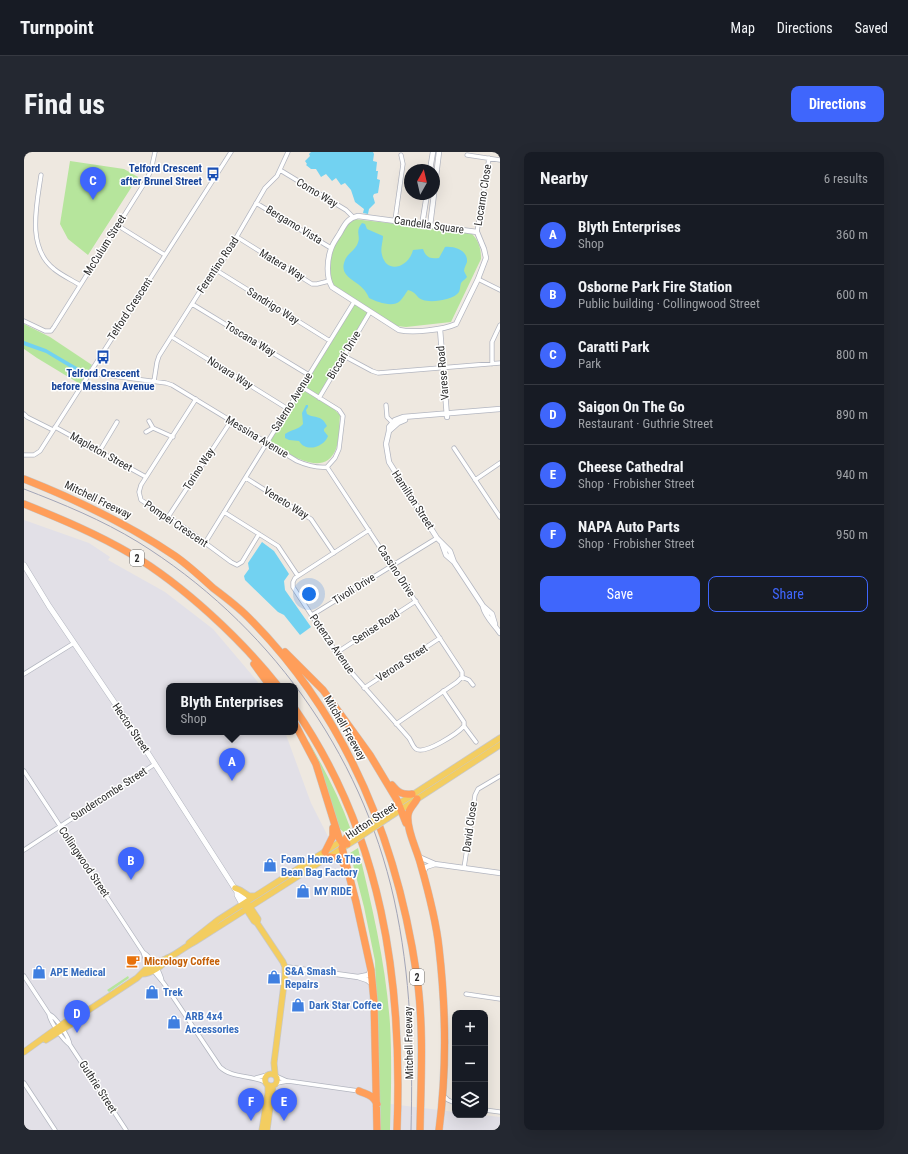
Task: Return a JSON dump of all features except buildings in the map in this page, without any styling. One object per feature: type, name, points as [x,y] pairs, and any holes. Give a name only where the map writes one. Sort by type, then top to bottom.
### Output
[{"type":"highway","name":"Mitchell Freeway","points":[[24,480],[54,491],[112,518],[176,557],[246,615],[264,634],[303,680],[344,744],[372,804],[389,851],[407,920],[417,978],[422,1039],[420,1130]]},
{"type":"highway","name":"2","points":[[24,504],[76,526],[132,555],[181,590],[235,638],[275,683]]},
{"type":"highway","points":[[264,634],[297,663],[323,690],[374,759],[386,780],[396,810],[409,829],[419,857],[430,898],[444,988],[446,1052],[439,1130]]},
{"type":"highway","points":[[235,638],[268,683]]},
{"type":"highway","name":"Mitchell Freeway","points":[[298,714],[321,751],[336,780],[359,831],[374,876],[385,926],[395,999],[399,1075],[397,1130]]},
{"type":"highway","points":[[298,730],[316,764],[333,822],[345,843],[348,871],[371,970],[373,984],[377,1130]]},
{"type":"highway","points":[[386,780],[390,782],[399,793],[414,797],[408,815],[409,829]]},
{"type":"highway","points":[[333,822],[333,836],[326,854],[341,860],[348,871]]},
{"type":"highway","points":[[359,1091],[371,1090],[376,1084]]},
{"type":"highway","points":[[359,1091],[374,1098],[377,1105]]},
{"type":"main road","name":"Hector Street","points":[[24,565],[49,606],[155,764],[236,890],[237,894],[258,919],[258,923],[285,967]]},
{"type":"main road","name":"Hutton Street","points":[[345,843],[396,810],[500,738]]},
{"type":"main road","name":"Hutton Street","points":[[414,797],[500,744]]},
{"type":"main road","name":"Hutton Street","points":[[184,947],[200,933],[254,896],[388,818],[396,810]]},
{"type":"main road","name":"Hutton Street","points":[[24,1052],[42,1040],[45,1036],[60,1029],[74,1017],[78,1017],[142,974],[148,974],[154,967],[166,962],[167,958],[268,895],[326,854]]},
{"type":"main road","points":[[236,890],[240,890],[245,895],[254,896]]},
{"type":"main road","points":[[255,915],[256,909],[268,895]]},
{"type":"main road","name":"Hector Street","points":[[248,908],[254,921],[258,923]]},
{"type":"main road","points":[[272,1075],[285,967]]},
{"type":"main road","points":[[267,1130],[271,1084],[265,1078],[272,1075]]},
{"type":"main road","points":[[262,1130],[271,1084],[278,1080],[272,1075]]},
{"type":"street","name":"McCulum Street","points":[[24,320],[45,331],[50,331],[54,327],[151,170],[155,152]]},
{"type":"street","name":"Telford Crescent","points":[[24,455],[31,456],[37,454],[231,152]]},
{"type":"street","name":"Ferentino Road","points":[[154,381],[159,356],[209,277],[216,270],[237,238],[265,188],[274,180],[288,152]]},
{"type":"street","points":[[431,164],[434,152]]},
{"type":"street","points":[[437,164],[439,152]]},
{"type":"street","points":[[395,220],[403,164],[401,155]]},
{"type":"street","name":"Locarno Close","points":[[467,155],[500,160]]},
{"type":"street","name":"Locarno Close","points":[[477,232],[489,158]]},
{"type":"street","name":"Como Way","points":[[280,170],[346,210],[353,217]]},
{"type":"street","points":[[41,175],[35,232],[38,245],[44,257],[53,268],[80,285]]},
{"type":"street","points":[[422,225],[426,200]]},
{"type":"street","points":[[430,226],[433,200]]},
{"type":"street","name":"Bergamo Vista","points":[[256,203],[331,248]]},
{"type":"street","name":"Candella Square","points":[[328,281],[332,287],[354,302],[398,330],[405,331],[440,329],[456,324],[478,280],[486,258],[477,232],[395,220],[358,216],[353,217]]},
{"type":"street","points":[[328,281],[329,255],[331,248],[348,221],[353,217]]},
{"type":"street","points":[[118,225],[165,255]]},
{"type":"street","name":"Matera Way","points":[[237,238],[312,284],[328,281]]},
{"type":"street","name":"Sandrigo Way","points":[[216,270],[330,341]]},
{"type":"street","points":[[478,280],[500,290]]},
{"type":"street","name":"Salerno Avenue","points":[[205,543],[354,302]]},
{"type":"street","name":"Toscana Way","points":[[192,304],[309,375]]},
{"type":"street","name":"Biccari Drive","points":[[319,398],[370,312]]},
{"type":"street","points":[[492,364],[492,342],[500,325]]},
{"type":"street","name":"Varese Road","points":[[440,329],[446,415]]},
{"type":"street","name":"Novara Way","points":[[172,337],[288,409]]},
{"type":"street","points":[[344,356],[378,373],[500,363]]},
{"type":"street","name":"Messina Avenue","points":[[89,373],[154,381],[172,385],[304,464],[327,467]]},
{"type":"street","points":[[302,387],[339,410],[343,416],[339,449],[327,467]]},
{"type":"street","name":"Pompei Crescent","points":[[196,399],[173,438],[141,485],[139,492],[142,500],[237,565],[242,562],[259,534]]},
{"type":"street","points":[[386,405],[387,417],[393,424]]},
{"type":"street","name":"Hamilton Street","points":[[500,411],[419,417],[401,420],[393,424],[389,431],[386,444],[389,462],[442,544],[446,555],[454,562],[483,606],[487,617],[495,624],[500,633]]},
{"type":"street","name":"Mapleton Street","points":[[24,414],[27,417],[99,452],[146,478]]},
{"type":"street","points":[[149,421],[153,428],[173,438]]},
{"type":"street","name":"Torino Way","points":[[168,517],[231,421]]},
{"type":"street","points":[[99,452],[117,422]]},
{"type":"street","points":[[146,432],[153,428]]},
{"type":"street","points":[[454,448],[500,518]]},
{"type":"street","points":[[475,480],[500,463]]},
{"type":"street","name":"Cassino Drive","points":[[327,467],[462,672],[462,677],[469,680],[472,685]]},
{"type":"street","name":"Veneto Way","points":[[246,478],[311,519],[334,553]]},
{"type":"street","points":[[224,512],[278,546],[298,576],[369,530]]},
{"type":"street","name":"Tivoli Drive","points":[[312,615],[437,538]]},
{"type":"street","name":"Potenza Avenue","points":[[298,576],[293,582],[294,587],[336,653],[364,688],[409,738],[416,749],[420,750],[435,746],[464,726]]},
{"type":"street","name":"Senise Road","points":[[336,653],[416,601]]},
{"type":"street","name":"Verona Street","points":[[364,688],[440,638]]},
{"type":"street","points":[[24,674],[74,643]]},
{"type":"street","points":[[396,724],[462,677]]},
{"type":"street","points":[[444,691],[464,722],[464,726],[476,742]]},
{"type":"street","name":"Sundercombe Street","points":[[24,850],[155,764]]},
{"type":"street","name":"Collingwood Street","points":[[24,772],[143,952],[144,957],[154,967],[215,1061],[223,1070],[232,1074],[256,1078]]},
{"type":"street","name":"David Close","points":[[464,868],[475,795],[478,790],[500,776]]},
{"type":"street","points":[[419,857],[424,860],[432,861],[436,864],[500,873]]},
{"type":"street","points":[[423,872],[426,867],[436,864]]},
{"type":"street","points":[[285,967],[358,977],[373,984]]},
{"type":"street","points":[[358,977],[368,975],[371,970]]},
{"type":"street","name":"Guthrie Street","points":[[24,976],[49,1014],[50,1018],[70,1040],[70,1045],[126,1130]]},
{"type":"street","points":[[466,994],[500,999]]},
{"type":"street","points":[[256,1078],[272,1075],[288,1082]]},
{"type":"street","points":[[256,1078],[271,1084],[288,1082],[359,1091]]},
{"type":"street","points":[[24,1083],[55,1130]]},
{"type":"street","points":[[443,1094],[448,1100],[452,1102]]},
{"type":"street","points":[[488,1110],[500,1112]]},
{"type":"shaded area","points":[[24,520],[89,543],[110,557],[108,560],[165,592],[213,629],[257,681],[258,683],[166,683],[166,735],[286,735],[311,803],[343,866],[364,945],[371,988],[375,1102],[452,1112],[452,1118],[488,1118],[488,1116],[500,1117],[500,1130],[24,1130]]},
{"type":"green space","points":[[70,161],[124,169],[138,177],[88,255],[68,239],[60,224]]},
{"type":"green space","points":[[353,219],[470,232],[476,238],[481,251],[481,259],[451,322],[406,327],[397,326],[364,307],[333,286],[330,278],[330,259],[332,251],[341,234]]},
{"type":"green space","points":[[354,303],[368,312],[318,396],[302,386]]},
{"type":"green space","points":[[24,324],[50,337],[92,365],[80,384],[24,349]]},
{"type":"green space","points":[[301,388],[332,407],[340,415],[339,436],[336,449],[330,458],[323,462],[314,463],[304,461],[268,442]]},
{"type":"green space","points":[[309,742],[332,785],[347,818],[351,830],[345,833],[340,829],[320,769],[307,743]]},
{"type":"green space","points":[[358,848],[378,935],[388,1002],[391,1050],[390,1130],[381,1130],[375,961],[364,907],[350,853]]},
{"type":"green space","points":[[128,976],[129,978],[109,992],[107,990]]},
{"type":"water","points":[[311,152],[373,152],[373,161],[377,162],[377,179],[380,180],[378,193],[374,194],[373,196],[375,203],[369,209],[368,214],[363,213],[364,209],[355,202],[351,190],[345,183],[341,185],[336,178],[332,181],[326,174],[321,177],[316,169],[311,169],[306,165],[307,164],[305,161],[310,156],[309,154]]},
{"type":"water","points":[[362,223],[365,224],[367,229],[383,236],[381,253],[388,265],[393,267],[407,261],[413,250],[423,249],[427,256],[434,258],[439,258],[445,247],[456,248],[463,252],[467,258],[464,271],[467,277],[461,283],[459,292],[448,299],[427,301],[421,299],[413,292],[408,290],[400,301],[393,304],[380,303],[369,298],[361,287],[347,276],[343,267],[346,258],[357,245],[359,239],[358,232]]},
{"type":"water","points":[[24,341],[46,349],[82,370],[79,373],[46,353],[24,345]]},
{"type":"water","points":[[306,405],[308,405],[306,410],[307,414],[320,418],[325,422],[327,426],[324,431],[328,436],[319,446],[310,448],[302,445],[299,441],[285,438],[285,434],[303,424],[302,413]]},
{"type":"water","points":[[262,542],[274,551],[289,574],[284,581],[285,590],[311,627],[300,635],[284,615],[278,612],[245,580],[244,576],[249,569],[248,563]]},
{"type":"railway","points":[[24,489],[68,507],[110,527],[138,542],[185,574],[228,611],[267,651],[292,683]]},
{"type":"railway","points":[[298,690],[333,742],[358,792],[379,844],[394,899],[400,928],[410,1014],[412,1072],[411,1130]]},
{"type":"place","name":"Telford Crescent after Brunel Street","points":[[213,174]]},
{"type":"place","name":"Caratti Park","points":[[93,200]]},
{"type":"place","name":"Telford Crescent before Messina Avenue","points":[[103,357]]},
{"type":"place","name":"Blyth Enterprises","points":[[232,781]]},
{"type":"place","name":"Foam Home & The Bean Bag Factory","points":[[270,865]]},
{"type":"place","name":"Osborne Park Fire Station","points":[[131,880]]},
{"type":"place","name":"MY RIDE","points":[[303,891]]},
{"type":"place","name":"Micrology Coffee","points":[[133,961]]},
{"type":"place","name":"APE Medical","points":[[39,972]]},
{"type":"place","name":"S&A Smash Repairs","points":[[274,977]]},
{"type":"place","name":"Trek","points":[[152,992]]},
{"type":"place","name":"Dark Star Coffee","points":[[298,1005]]},
{"type":"place","name":"ARB 4x4 Accessories","points":[[174,1022]]},
{"type":"place","name":"Saigon On The Go","points":[[77,1033]]},
{"type":"place","name":"NAPA Auto Parts","points":[[251,1121]]},
{"type":"place","name":"Cheese Cathedral","points":[[284,1121]]}]
